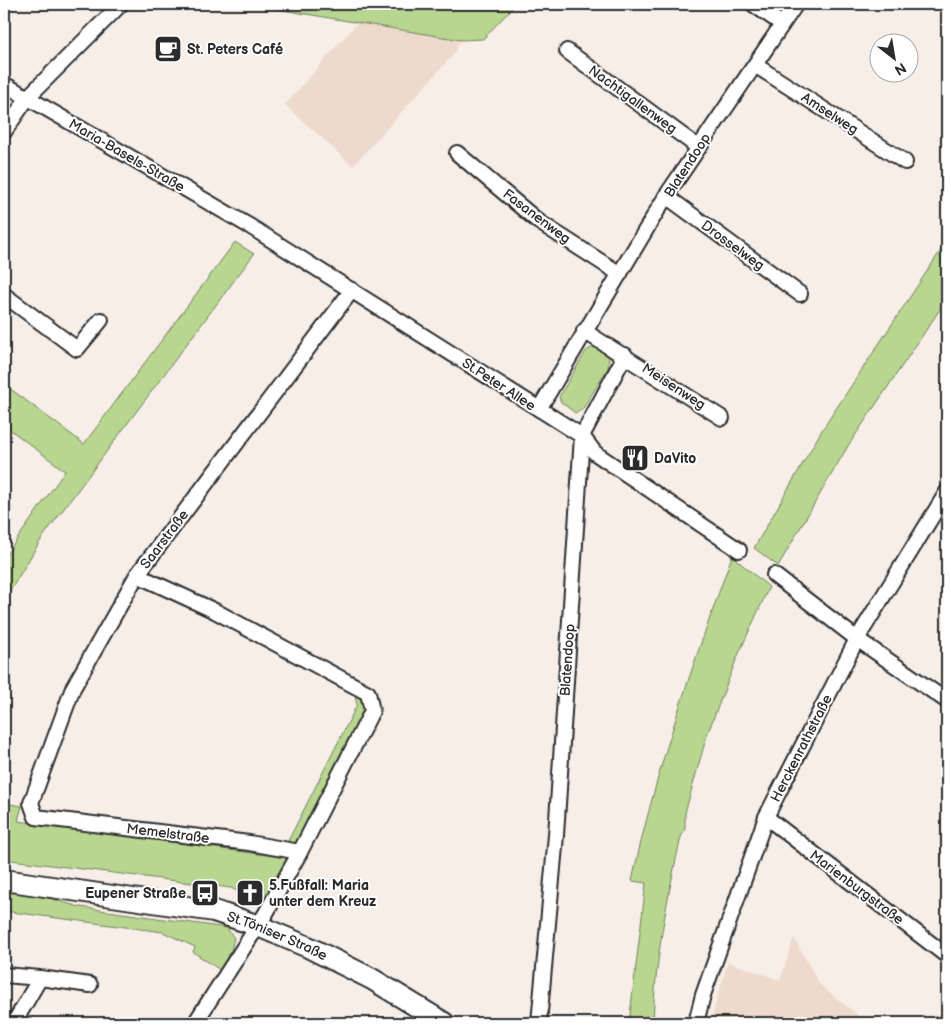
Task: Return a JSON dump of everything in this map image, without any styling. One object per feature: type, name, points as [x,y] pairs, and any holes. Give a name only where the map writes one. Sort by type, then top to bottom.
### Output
[{"type":"main road","name":"St.Töniser Straße","points":[[4,880],[214,911],[256,925],[308,947],[372,979],[444,1023]]},
{"type":"street","points":[[4,132],[28,97],[120,4]]},
{"type":"street","points":[[753,4],[782,24]]},
{"type":"street","name":"Blatendoop","points":[[539,409],[666,196],[796,4]]},
{"type":"street","name":"Nachtigallenweg","points":[[567,51],[698,147]]},
{"type":"street","name":"Amselweg","points":[[755,65],[905,162]]},
{"type":"street","name":"Maria-Basels-Straße","points":[[4,84],[251,227]]},
{"type":"street","name":"Fasanenweg","points":[[457,154],[539,222],[620,274]]},
{"type":"street","name":"Drosselweg","points":[[666,196],[800,294]]},
{"type":"street","name":"St.Peter Allee","points":[[251,227],[582,436],[595,453],[740,550]]},
{"type":"street","name":"Saarstraße","points":[[36,817],[31,803],[73,688],[137,575],[352,290]]},
{"type":"street","points":[[4,295],[77,350],[101,320]]},
{"type":"street","points":[[584,331],[625,354]]},
{"type":"street","name":"Blatendoop","points":[[539,1023],[556,834],[582,436],[625,354]]},
{"type":"street","name":"Meisenweg","points":[[625,354],[722,418]]},
{"type":"street","name":"Herckenrathstraße","points":[[696,1023],[703,995],[766,817],[857,638],[947,492]]},
{"type":"street","points":[[137,575],[215,611],[368,693],[372,711],[300,852],[266,913],[256,925],[195,1023]]},
{"type":"street","points":[[774,575],[857,638],[947,701]]},
{"type":"street","name":"Memelstraße","points":[[36,817],[249,843],[300,852]]},
{"type":"street","name":"Marienburgstraße","points":[[766,817],[947,956]]},
{"type":"street","points":[[4,975],[90,985]]},
{"type":"street","points":[[14,1023],[40,978]]},
{"type":"shaded area","points":[[357,23],[461,40],[453,55],[353,166],[285,105]]},
{"type":"shaded area","points":[[794,938],[820,985],[860,1017],[854,1023],[710,1023],[728,962],[780,980]]},
{"type":"green space","points":[[266,4],[374,4],[396,8],[399,4],[447,8],[449,4],[516,4],[483,39],[461,40],[282,10]]},
{"type":"green space","points":[[947,241],[947,299],[848,446],[778,566],[754,548],[822,430]]},
{"type":"green space","points":[[235,242],[254,254],[42,538],[4,601],[4,558],[65,471],[4,425],[4,384],[84,444]]},
{"type":"green space","points":[[595,346],[609,357],[608,368],[582,410],[575,413],[561,402],[559,397],[586,351]]},
{"type":"green space","points":[[732,556],[769,587],[736,660],[707,735],[685,813],[685,829],[681,837],[662,929],[653,1023],[629,1023],[646,883],[632,881],[664,757]]},
{"type":"green space","points":[[354,692],[362,697],[364,709],[295,844],[287,843],[357,705]]},
{"type":"green space","points":[[4,803],[22,806],[18,821],[288,858],[264,904],[231,888],[4,859]]},
{"type":"green space","points":[[4,891],[41,896],[80,907],[227,928],[234,938],[231,951],[220,970],[193,952],[195,947],[163,932],[4,911]]},
{"type":"place","name":"St. Peters Café","points":[[168,49]]},
{"type":"place","name":"DaVito","points":[[635,458]]},
{"type":"place","name":"Eupener Straße","points":[[205,893]]},
{"type":"place","name":"5.Fußfall: Maria unter dem Kreuz","points":[[250,893]]}]
